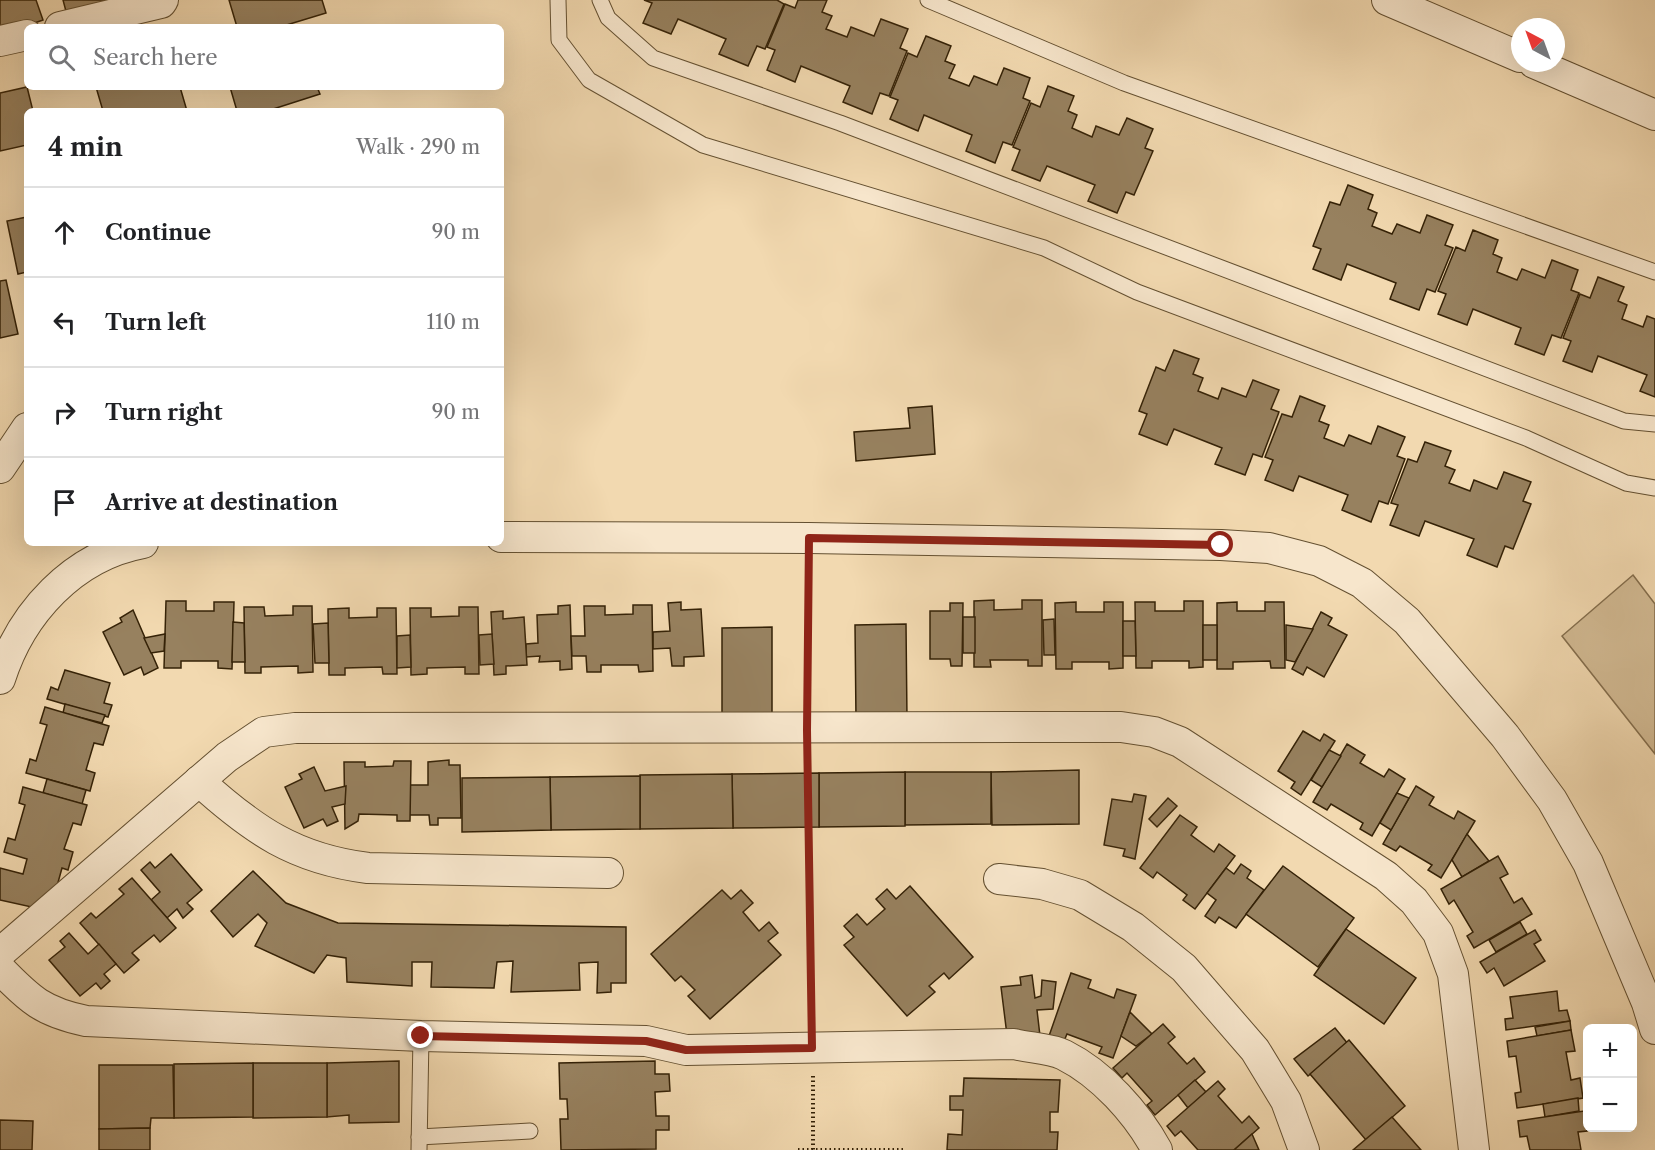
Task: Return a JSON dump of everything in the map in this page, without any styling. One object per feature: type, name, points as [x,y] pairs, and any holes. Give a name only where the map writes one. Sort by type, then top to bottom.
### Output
[{"type":"street","points":[[72,24],[164,0]]},
{"type":"street","points":[[1386,0],[1511,53]]},
{"type":"street","points":[[0,42],[24,36]]},
{"type":"street","points":[[1555,72],[1655,115]]},
{"type":"street","points":[[0,468],[24,432]]},
{"type":"street","points":[[504,537],[809,538],[1269,548],[1319,561],[1362,583],[1407,621],[1505,736],[1552,800],[1588,863],[1652,1012]]},
{"type":"street","points":[[0,680],[19,634],[40,604],[82,566],[128,546]]},
{"type":"street","points":[[0,623],[40,604]]},
{"type":"street","points":[[0,953],[227,757],[264,732],[295,728],[807,730],[1121,728],[1154,732],[1180,742],[1386,876],[1413,901],[1438,933],[1453,974],[1474,1150]]},
{"type":"street","points":[[199,781],[236,815],[272,839],[333,864],[368,868],[608,873]]},
{"type":"street","points":[[999,879],[1042,884],[1080,895],[1134,927],[1184,968],[1255,1050],[1286,1101],[1304,1150]]},
{"type":"street","points":[[0,969],[39,1005],[58,1016],[86,1021],[421,1036],[646,1041],[686,1050],[1014,1044],[1063,1054],[1095,1076],[1126,1106],[1157,1150]]},
{"type":"lane","points":[[558,0],[559,40],[588,80],[703,145],[1044,248],[1137,292],[1526,438],[1626,483],[1655,488]]},
{"type":"lane","points":[[600,0],[608,18],[653,58],[840,123],[1624,421],[1655,424]]},
{"type":"lane","points":[[928,0],[1124,83],[1655,272]]},
{"type":"lane","points":[[421,1036],[419,1143],[530,1131]]},
{"type":"path","points":[[809,538],[807,730],[813,1150]]},
{"type":"path","points":[[798,1150],[903,1150]]},
{"type":"shaded area","points":[[1633,575],[1655,604],[1655,754],[1562,636]]},
{"type":"building","points":[[0,0],[36,0],[43,20],[24,24],[24,27],[0,35]]},
{"type":"building","points":[[63,0],[128,0],[67,15]]},
{"type":"building","points":[[229,0],[322,0],[326,13],[290,24],[236,24]]},
{"type":"building","points":[[644,0],[777,0],[784,4],[765,49],[757,46],[748,66],[719,54],[726,39],[678,19],[671,34],[643,23],[652,3]]},
{"type":"building","points":[[798,0],[827,0],[822,12],[832,16],[826,29],[847,37],[851,27],[874,36],[881,19],[908,29],[900,48],[907,51],[889,96],[880,93],[872,114],[843,102],[850,86],[801,66],[795,82],[767,70],[775,50],[767,47],[785,4],[795,8]]},
{"type":"building","points":[[926,36],[951,46],[945,61],[955,65],[949,78],[969,86],[974,76],[997,85],[1004,68],[1030,78],[1023,98],[1030,101],[1012,145],[1003,142],[995,163],[966,151],[972,135],[924,115],[918,131],[890,119],[898,100],[890,97],[908,53],[917,57]]},
{"type":"building","points":[[1048,86],[1074,96],[1068,111],[1077,115],[1072,128],[1092,137],[1096,126],[1119,135],[1127,118],[1153,129],[1145,148],[1153,151],[1134,195],[1126,192],[1117,213],[1088,201],[1095,185],[1047,166],[1040,181],[1012,170],[1020,150],[1013,147],[1031,103],[1040,107]]},
{"type":"building","points":[[24,88],[24,90],[28,90],[32,108],[24,108],[24,146],[0,151],[0,93]]},
{"type":"building","points":[[97,90],[181,90],[186,108],[102,108]]},
{"type":"building","points":[[231,90],[318,90],[320,94],[276,108],[236,108]]},
{"type":"building","points":[[1348,185],[1373,195],[1368,209],[1377,213],[1372,226],[1392,234],[1397,224],[1420,233],[1427,215],[1453,225],[1445,245],[1453,248],[1435,292],[1427,289],[1419,310],[1390,299],[1396,283],[1347,264],[1341,280],[1313,269],[1321,249],[1313,246],[1330,202],[1340,205]]},
{"type":"building","points":[[24,218],[24,273],[18,274],[7,221]]},
{"type":"building","points":[[1473,230],[1498,240],[1493,254],[1502,258],[1497,272],[1517,280],[1522,269],[1545,278],[1552,260],[1578,270],[1571,290],[1579,293],[1561,338],[1552,335],[1544,355],[1515,344],[1521,328],[1473,309],[1467,325],[1438,314],[1446,294],[1438,291],[1456,247],[1465,251]]},
{"type":"building","points":[[1598,277],[1624,287],[1618,301],[1627,305],[1622,319],[1643,327],[1647,316],[1655,319],[1655,397],[1640,391],[1647,375],[1598,356],[1592,372],[1563,361],[1571,341],[1563,338],[1580,294],[1590,298]]},
{"type":"building","points":[[6,280],[18,334],[0,338],[0,281]]},
{"type":"building","points":[[1174,350],[1199,359],[1193,374],[1203,378],[1198,391],[1218,399],[1222,388],[1246,397],[1253,380],[1279,390],[1271,409],[1279,412],[1262,457],[1253,454],[1245,475],[1215,464],[1222,448],[1174,429],[1167,445],[1139,434],[1147,414],[1139,411],[1156,367],[1165,371]]},
{"type":"building","points":[[1300,396],[1325,406],[1319,421],[1329,425],[1324,438],[1344,446],[1349,435],[1371,444],[1378,426],[1405,437],[1397,456],[1405,459],[1388,504],[1379,501],[1371,522],[1342,510],[1348,495],[1299,476],[1293,491],[1265,480],[1273,460],[1265,457],[1282,414],[1292,417]]},
{"type":"building","points":[[932,406],[935,454],[856,461],[854,432],[910,428],[908,408]]},
{"type":"building","points":[[1425,442],[1451,451],[1445,466],[1455,470],[1449,483],[1470,491],[1474,480],[1497,489],[1504,472],[1531,482],[1523,501],[1531,504],[1513,549],[1505,546],[1497,567],[1467,555],[1474,539],[1425,521],[1419,536],[1390,525],[1398,505],[1391,503],[1408,459],[1417,462]]},
{"type":"building","points":[[994,600],[994,610],[1022,609],[1022,600],[1042,600],[1042,666],[1028,666],[1028,660],[990,660],[991,667],[974,667],[974,601]]},
{"type":"building","points":[[166,601],[186,601],[186,611],[214,611],[214,602],[234,602],[232,669],[218,668],[218,661],[181,661],[181,668],[164,668]]},
{"type":"building","points":[[1184,601],[1203,601],[1203,667],[1189,668],[1189,661],[1152,661],[1152,668],[1136,668],[1135,602],[1155,602],[1155,611],[1184,611]]},
{"type":"building","points":[[681,602],[681,610],[701,609],[704,656],[684,657],[684,666],[672,666],[670,648],[653,649],[653,632],[670,631],[668,603]]},
{"type":"building","points":[[1076,602],[1076,612],[1104,612],[1104,602],[1123,602],[1123,668],[1109,669],[1109,662],[1072,662],[1072,669],[1056,669],[1055,603]]},
{"type":"building","points":[[1237,602],[1237,611],[1265,611],[1265,602],[1284,602],[1285,668],[1271,668],[1270,661],[1233,662],[1233,669],[1217,669],[1217,603]]},
{"type":"building","points":[[950,603],[963,603],[962,666],[951,666],[950,659],[930,659],[930,611],[950,611]]},
{"type":"building","points":[[570,605],[572,669],[560,670],[560,661],[539,662],[540,656],[526,657],[526,644],[538,643],[537,615],[558,614],[558,606]]},
{"type":"building","points":[[633,605],[652,605],[653,671],[639,672],[638,665],[601,665],[601,672],[587,672],[586,656],[572,656],[571,636],[585,636],[584,606],[605,606],[605,615],[633,614]]},
{"type":"building","points":[[293,606],[312,606],[313,672],[298,673],[298,666],[261,667],[261,673],[245,673],[244,607],[264,607],[265,616],[293,615]]},
{"type":"building","points":[[459,607],[478,607],[479,674],[465,674],[465,667],[427,668],[427,674],[411,675],[410,608],[431,608],[431,617],[459,616]]},
{"type":"building","points":[[349,608],[349,618],[377,617],[377,608],[396,608],[397,674],[383,674],[382,667],[345,668],[345,675],[329,675],[328,609]]},
{"type":"building","points":[[133,610],[158,668],[144,675],[141,667],[124,675],[103,632],[122,622],[120,618]]},
{"type":"building","points":[[503,611],[503,619],[524,617],[527,665],[506,666],[506,674],[494,675],[491,612]]},
{"type":"building","points":[[1321,612],[1332,618],[1328,625],[1347,635],[1324,677],[1307,667],[1303,675],[1292,669]]},
{"type":"building","points":[[963,617],[975,617],[975,653],[963,653]]},
{"type":"building","points":[[1054,619],[1055,655],[1044,655],[1043,620]]},
{"type":"building","points":[[1123,621],[1135,621],[1136,656],[1123,656]]},
{"type":"building","points":[[233,622],[244,623],[245,662],[232,662]]},
{"type":"building","points":[[328,623],[329,663],[315,663],[313,624]]},
{"type":"building","points":[[906,624],[907,719],[856,719],[855,625]]},
{"type":"building","points":[[1203,625],[1217,625],[1217,660],[1203,660]]},
{"type":"building","points":[[1286,625],[1313,629],[1295,662],[1286,660]]},
{"type":"building","points":[[772,627],[772,716],[722,716],[722,628]]},
{"type":"building","points":[[165,634],[164,651],[151,653],[144,638]]},
{"type":"building","points":[[492,634],[494,664],[480,665],[479,635]]},
{"type":"building","points":[[410,635],[411,667],[397,668],[397,636]]},
{"type":"building","points":[[65,670],[110,683],[104,703],[112,705],[108,717],[47,699],[51,687],[58,690]]},
{"type":"building","points":[[65,704],[105,715],[102,723],[63,713]]},
{"type":"building","points":[[45,707],[109,726],[103,745],[94,743],[86,770],[95,773],[90,791],[26,773],[30,759],[36,761],[47,725],[40,723]]},
{"type":"building","points":[[1303,731],[1320,741],[1324,734],[1335,741],[1301,795],[1291,788],[1295,782],[1278,771]]},
{"type":"building","points":[[1347,744],[1365,755],[1360,763],[1384,777],[1389,769],[1405,779],[1372,836],[1360,829],[1363,823],[1331,804],[1327,810],[1313,802]]},
{"type":"building","points":[[1329,750],[1341,756],[1322,787],[1311,780]]},
{"type":"building","points":[[449,760],[449,765],[460,765],[461,818],[438,818],[438,825],[430,825],[429,815],[409,815],[410,785],[428,785],[428,762]]},
{"type":"building","points":[[394,761],[411,761],[410,821],[397,821],[397,815],[359,814],[358,821],[345,829],[344,762],[365,762],[365,767],[393,766]]},
{"type":"building","points":[[314,767],[325,791],[346,786],[345,804],[332,807],[338,821],[327,826],[323,819],[304,828],[285,787],[302,779],[299,774]]},
{"type":"building","points":[[1079,770],[1079,824],[992,825],[991,772]]},
{"type":"building","points":[[905,772],[991,772],[991,824],[905,825]]},
{"type":"building","points":[[905,772],[905,826],[819,827],[819,773]]},
{"type":"building","points":[[819,773],[819,827],[733,828],[732,774]]},
{"type":"building","points":[[732,774],[733,828],[640,829],[640,775]]},
{"type":"building","points":[[640,776],[640,829],[551,830],[550,777]]},
{"type":"building","points":[[550,777],[551,830],[462,832],[462,778]]},
{"type":"building","points":[[47,779],[86,790],[82,804],[43,793]]},
{"type":"building","points":[[1416,786],[1434,797],[1429,805],[1454,819],[1458,811],[1475,821],[1441,878],[1428,870],[1432,865],[1400,846],[1396,851],[1383,844]]},
{"type":"building","points":[[23,787],[87,805],[81,825],[73,823],[64,849],[73,852],[68,870],[62,868],[54,897],[45,910],[0,900],[0,868],[23,874],[27,859],[4,852],[8,838],[15,840],[25,805],[19,803]]},
{"type":"building","points":[[1397,793],[1409,798],[1391,830],[1380,823]]},
{"type":"building","points":[[1134,794],[1146,796],[1135,859],[1123,856],[1125,849],[1104,845],[1112,799],[1132,802]]},
{"type":"building","points":[[1168,798],[1177,806],[1157,827],[1149,819]]},
{"type":"building","points":[[1180,815],[1197,827],[1191,835],[1214,852],[1219,844],[1235,856],[1195,909],[1183,900],[1187,895],[1157,872],[1153,878],[1140,868]]},
{"type":"building","points":[[1467,834],[1489,861],[1462,877],[1452,860]]},
{"type":"building","points":[[171,854],[202,890],[187,903],[193,909],[183,918],[177,909],[167,918],[151,900],[160,892],[141,870],[150,862],[155,868]]},
{"type":"building","points":[[1498,856],[1508,874],[1500,878],[1514,903],[1522,898],[1532,914],[1474,948],[1467,936],[1473,932],[1454,900],[1449,904],[1441,889]]},
{"type":"building","points":[[1241,864],[1251,871],[1247,878],[1264,890],[1236,928],[1219,917],[1215,923],[1205,916],[1216,900],[1207,893],[1226,868],[1234,874]]},
{"type":"building","points":[[1283,866],[1354,918],[1318,967],[1246,914]]},
{"type":"building","points":[[253,871],[286,903],[338,923],[626,927],[626,983],[611,983],[611,992],[597,993],[598,962],[579,963],[580,990],[511,992],[513,961],[497,962],[494,988],[431,987],[432,962],[412,962],[412,986],[347,982],[346,958],[327,955],[314,973],[255,946],[267,923],[258,914],[233,937],[211,911]]},
{"type":"building","points":[[132,878],[176,928],[160,942],[154,935],[132,953],[139,960],[124,973],[80,923],[91,913],[96,918],[124,894],[119,889]]},
{"type":"building","points":[[910,886],[973,957],[949,979],[944,973],[929,986],[935,992],[907,1016],[844,945],[854,937],[844,926],[857,914],[867,925],[885,909],[876,899],[887,889],[896,899]]},
{"type":"building","points":[[722,890],[731,899],[741,890],[753,903],[743,912],[759,931],[769,922],[778,933],[768,941],[781,955],[710,1019],[688,996],[695,990],[681,976],[675,981],[651,954]]},
{"type":"building","points":[[1520,922],[1527,934],[1496,952],[1489,940]]},
{"type":"building","points":[[1346,929],[1416,978],[1384,1024],[1314,975]]},
{"type":"building","points":[[1535,930],[1541,940],[1534,944],[1545,961],[1504,986],[1494,968],[1487,973],[1480,962]]},
{"type":"building","points":[[69,933],[88,954],[99,944],[116,964],[104,974],[110,981],[101,989],[96,983],[80,996],[49,960],[65,947],[60,941]]},
{"type":"building","points":[[1071,973],[1091,980],[1088,988],[1114,998],[1117,989],[1136,995],[1113,1058],[1099,1053],[1102,1047],[1067,1034],[1064,1041],[1049,1036]]},
{"type":"building","points":[[1032,975],[1035,998],[1041,996],[1042,980],[1056,982],[1053,1009],[1037,1010],[1040,1036],[1007,1035],[1001,987],[1021,985],[1020,977]]},
{"type":"building","points":[[1557,991],[1559,1011],[1567,1010],[1570,1021],[1506,1030],[1505,1019],[1513,1018],[1510,997]]},
{"type":"building","points":[[1130,1012],[1152,1034],[1136,1046],[1121,1036]]},
{"type":"building","points":[[1570,1021],[1571,1030],[1537,1036],[1535,1027]]},
{"type":"building","points":[[1163,1024],[1175,1037],[1168,1043],[1187,1064],[1194,1058],[1205,1072],[1155,1115],[1147,1105],[1152,1101],[1127,1073],[1122,1078],[1113,1068]]},
{"type":"building","points":[[1335,1028],[1348,1044],[1308,1076],[1294,1059]]},
{"type":"building","points":[[1571,1030],[1575,1051],[1566,1052],[1571,1080],[1580,1078],[1583,1098],[1517,1108],[1515,1093],[1521,1092],[1516,1056],[1509,1057],[1507,1041]]},
{"type":"building","points":[[1349,1040],[1405,1106],[1366,1140],[1310,1074]]},
{"type":"building","points":[[399,1061],[399,1122],[349,1123],[349,1115],[327,1117],[327,1063]]},
{"type":"building","points":[[655,1061],[655,1074],[669,1074],[670,1091],[655,1092],[656,1116],[669,1116],[669,1130],[656,1130],[656,1149],[561,1150],[560,1119],[568,1119],[567,1099],[560,1099],[559,1063]]},
{"type":"building","points":[[253,1063],[327,1063],[327,1117],[253,1118]]},
{"type":"building","points":[[253,1063],[253,1117],[174,1118],[174,1064]]},
{"type":"building","points":[[99,1065],[173,1065],[174,1118],[151,1118],[150,1128],[99,1129]]},
{"type":"building","points":[[964,1078],[1060,1080],[1058,1112],[1050,1112],[1050,1132],[1058,1132],[1057,1150],[947,1150],[948,1134],[962,1135],[963,1110],[950,1110],[950,1096],[963,1096]]},
{"type":"building","points":[[1195,1080],[1206,1092],[1188,1108],[1178,1095]]},
{"type":"building","points":[[1218,1081],[1225,1089],[1218,1096],[1242,1123],[1249,1116],[1259,1128],[1234,1150],[1198,1150],[1181,1131],[1175,1136],[1167,1126]]},
{"type":"building","points":[[1578,1098],[1579,1111],[1545,1117],[1543,1104]]},
{"type":"building","points":[[1583,1111],[1583,1131],[1578,1132],[1581,1150],[1530,1150],[1527,1136],[1520,1137],[1518,1121]]},
{"type":"building","points":[[1392,1117],[1421,1150],[1353,1150]]},
{"type":"building","points":[[0,1120],[33,1121],[32,1150],[0,1150]]},
{"type":"building","points":[[150,1128],[150,1150],[99,1150],[99,1129]]},
{"type":"building","points":[[1252,1134],[1259,1150],[1234,1150]]},
{"type":"route","points":[[421,1036],[646,1041],[686,1050],[812,1048],[807,730],[809,538],[1221,545]]}]
